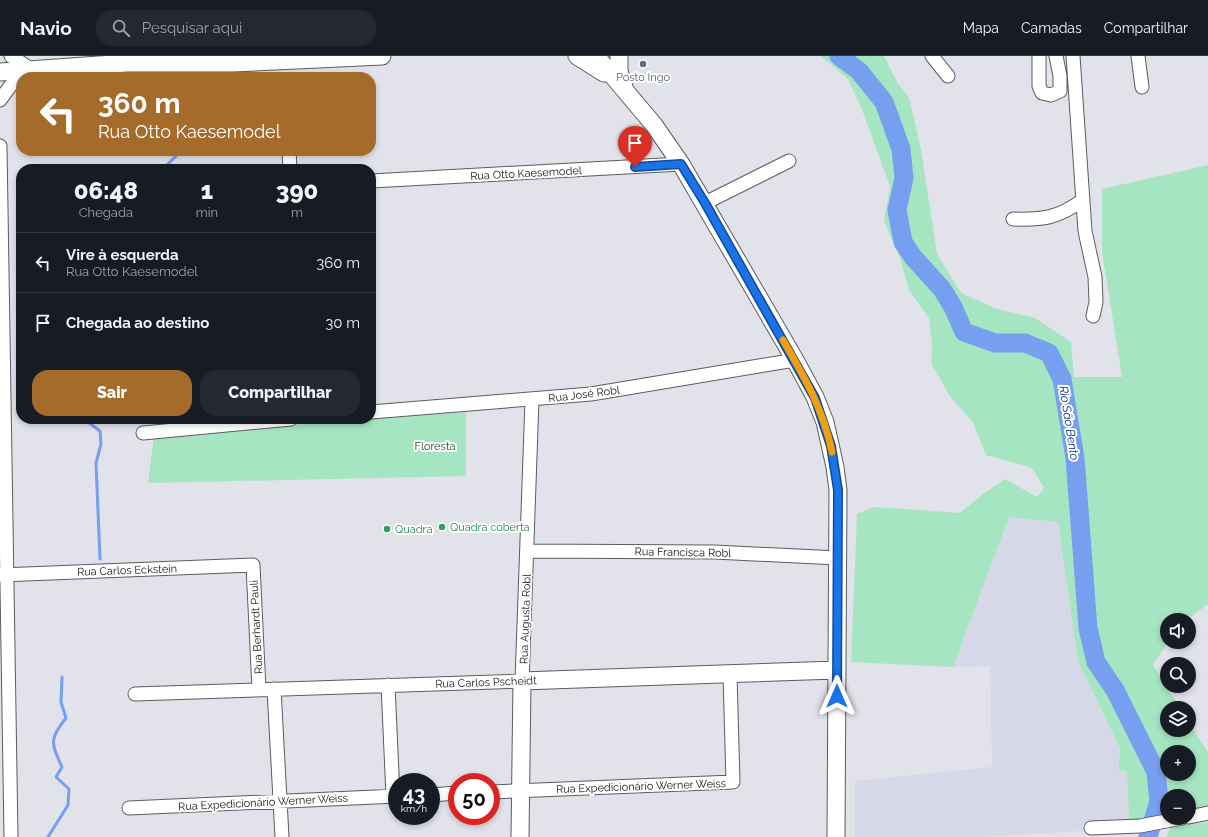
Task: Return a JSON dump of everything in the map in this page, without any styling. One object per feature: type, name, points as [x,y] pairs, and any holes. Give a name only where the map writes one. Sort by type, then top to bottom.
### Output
[{"type":"main road","points":[[130,63],[178,56]]},
{"type":"main road","points":[[0,72],[214,56]]},
{"type":"main road","points":[[130,63],[232,63],[382,56]]},
{"type":"main road","points":[[577,56],[609,77],[626,91]]},
{"type":"main road","points":[[596,56],[654,125],[681,164],[705,203],[795,360],[815,398],[831,446],[838,490],[836,837]]},
{"type":"main road","points":[[619,56],[619,71],[626,91]]},
{"type":"main road","name":"Rua Carlos Pscheidt","points":[[522,681],[837,670]]},
{"type":"main road","name":"Rua Augusta Robl","points":[[520,837],[522,681]]},
{"type":"street","points":[[11,56],[32,70],[29,72]]},
{"type":"street","points":[[932,56],[948,76]]},
{"type":"street","points":[[1039,56],[1039,86],[1042,93],[1051,96],[1060,91],[1060,76],[1056,56]]},
{"type":"street","points":[[1073,56],[1085,231],[1095,277],[1096,302],[1093,316]]},
{"type":"street","points":[[1138,56],[1142,87]]},
{"type":"street","points":[[0,100],[16,80]]},
{"type":"street","points":[[0,146],[5,816],[11,837]]},
{"type":"street","points":[[705,203],[789,161]]},
{"type":"street","name":"Rua Otto Kaesemodel","points":[[376,181],[681,164]]},
{"type":"street","points":[[1013,218],[1049,218],[1071,209],[1083,200]]},
{"type":"street","name":"Rua José Robl","points":[[376,412],[591,394],[795,360]]},
{"type":"street","name":"Rua Augusta Robl","points":[[522,681],[532,400]]},
{"type":"street","points":[[143,433],[238,424]]},
{"type":"street","name":"Rua Francisca Robl","points":[[527,551],[706,552],[838,558]]},
{"type":"street","name":"Rua Carlos Eckstein","points":[[3,575],[253,565]]},
{"type":"street","name":"Rua Berhardt Pauli","points":[[253,565],[259,690]]},
{"type":"street","name":"Rua Expedicionário Werner Weiss","points":[[500,792],[733,782],[730,674]]},
{"type":"street","name":"Rua Carlos Pscheidt","points":[[135,694],[522,681]]},
{"type":"street","points":[[388,685],[394,773]]},
{"type":"street","points":[[274,689],[282,837]]},
{"type":"street","name":"Rua Expedicionário Werner Weiss","points":[[129,808],[388,796]]},
{"type":"street","points":[[1196,816],[1208,813]]},
{"type":"street","points":[[1091,828],[1140,826],[1160,822]]},
{"type":"shaded area","points":[[1009,517],[1058,522],[1078,661],[1121,752],[1119,758],[1127,771],[1129,821],[1093,822],[1083,825],[1083,831],[978,837],[855,837],[855,781],[992,767],[990,666],[953,667]]},
{"type":"green space","points":[[821,56],[884,56],[898,84],[909,97],[921,150],[937,254],[961,293],[997,309],[1035,318],[1071,342],[1074,377],[1122,377],[1102,252],[1102,189],[1208,165],[1208,604],[1196,613],[1160,613],[1160,649],[1163,649],[1153,665],[1160,676],[1160,693],[1171,693],[1176,701],[1160,701],[1160,737],[1196,737],[1196,733],[1208,753],[1208,806],[1196,809],[1196,789],[1160,789],[1160,816],[1129,821],[1127,771],[1119,771],[1119,758],[1121,751],[1078,661],[1058,522],[1009,517],[953,667],[851,662],[857,514],[874,507],[960,513],[1005,479],[1037,497],[1044,488],[1032,468],[986,455],[973,422],[951,398],[931,363],[932,345],[929,318],[909,290],[900,258],[884,221],[890,186],[861,107],[848,79]]},
{"type":"green space","name":"Floresta","points":[[466,412],[466,476],[148,483],[154,435],[303,424],[376,424],[376,419]]},
{"type":"green space","points":[[1208,822],[1208,837],[1166,837],[1171,827],[1196,825],[1196,824]]},
{"type":"waterway","name":"Rio São Bento","points":[[839,56],[859,71],[884,102],[901,149],[904,178],[897,210],[903,242],[913,257],[942,289],[953,307],[964,332],[995,343],[1025,343],[1049,353],[1062,379],[1075,458],[1088,628],[1096,662],[1115,690],[1156,772],[1159,801],[1148,837]]},
{"type":"waterway","points":[[168,164],[176,156]]},
{"type":"waterway","points":[[91,424],[100,431],[101,444],[96,463],[100,559]]},
{"type":"waterway","points":[[48,837],[68,805],[69,789],[56,777],[62,767],[54,746],[54,736],[66,718],[61,702],[62,677]]},
{"type":"slow traffic","points":[[783,340],[815,398],[825,422],[832,452]]},
{"type":"place","name":"Posto Ingo","points":[[643,64]]},
{"type":"place","name":"Quadra coberta","points":[[442,527]]},
{"type":"place","name":"Quadra","points":[[387,529]]},
{"type":"route","points":[[635,167],[681,164],[795,360],[815,398],[825,422],[831,446],[838,490],[837,696]]}]
